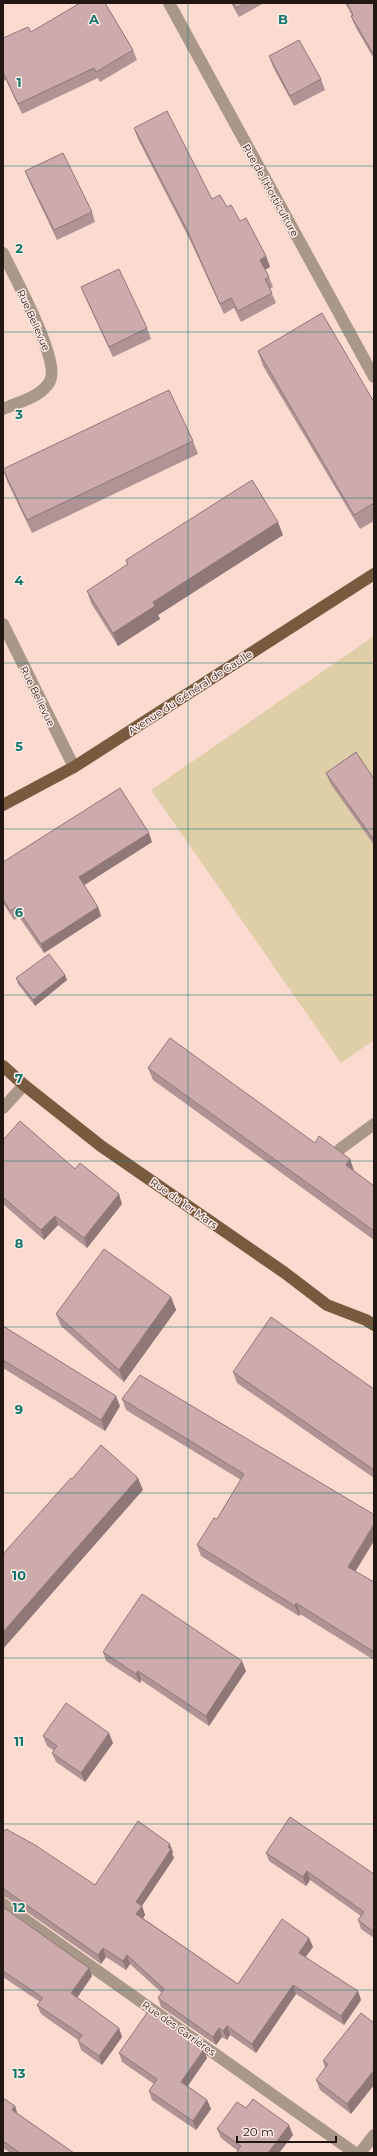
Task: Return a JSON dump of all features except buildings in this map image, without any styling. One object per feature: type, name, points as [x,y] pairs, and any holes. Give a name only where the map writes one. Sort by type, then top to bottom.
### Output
[{"type":"main road","name":"Avenue du Général de Gaulle","points":[[3,805],[74,767],[374,574]]},
{"type":"main road","name":"Rue du 1er Mars","points":[[3,1066],[24,1086],[101,1146],[284,1273],[327,1305],[366,1320],[374,1325]]},
{"type":"street","name":"Rue de l'Horticulture","points":[[169,3],[374,377]]},
{"type":"street","name":"Rue Bellevue","points":[[3,253],[48,348],[52,367],[51,381],[39,393],[3,409]]},
{"type":"street","name":"Rue Bellevue","points":[[3,624],[74,767]]},
{"type":"street","points":[[3,1108],[24,1086]]},
{"type":"street","points":[[340,1149],[374,1124]]},
{"type":"street","name":"Rue des Carrières","points":[[3,1904],[355,2153]]},
{"type":"street","points":[[360,2153],[374,2134]]},
{"type":"shaded area","points":[[374,636],[374,1040],[341,1063],[151,790]]}]
